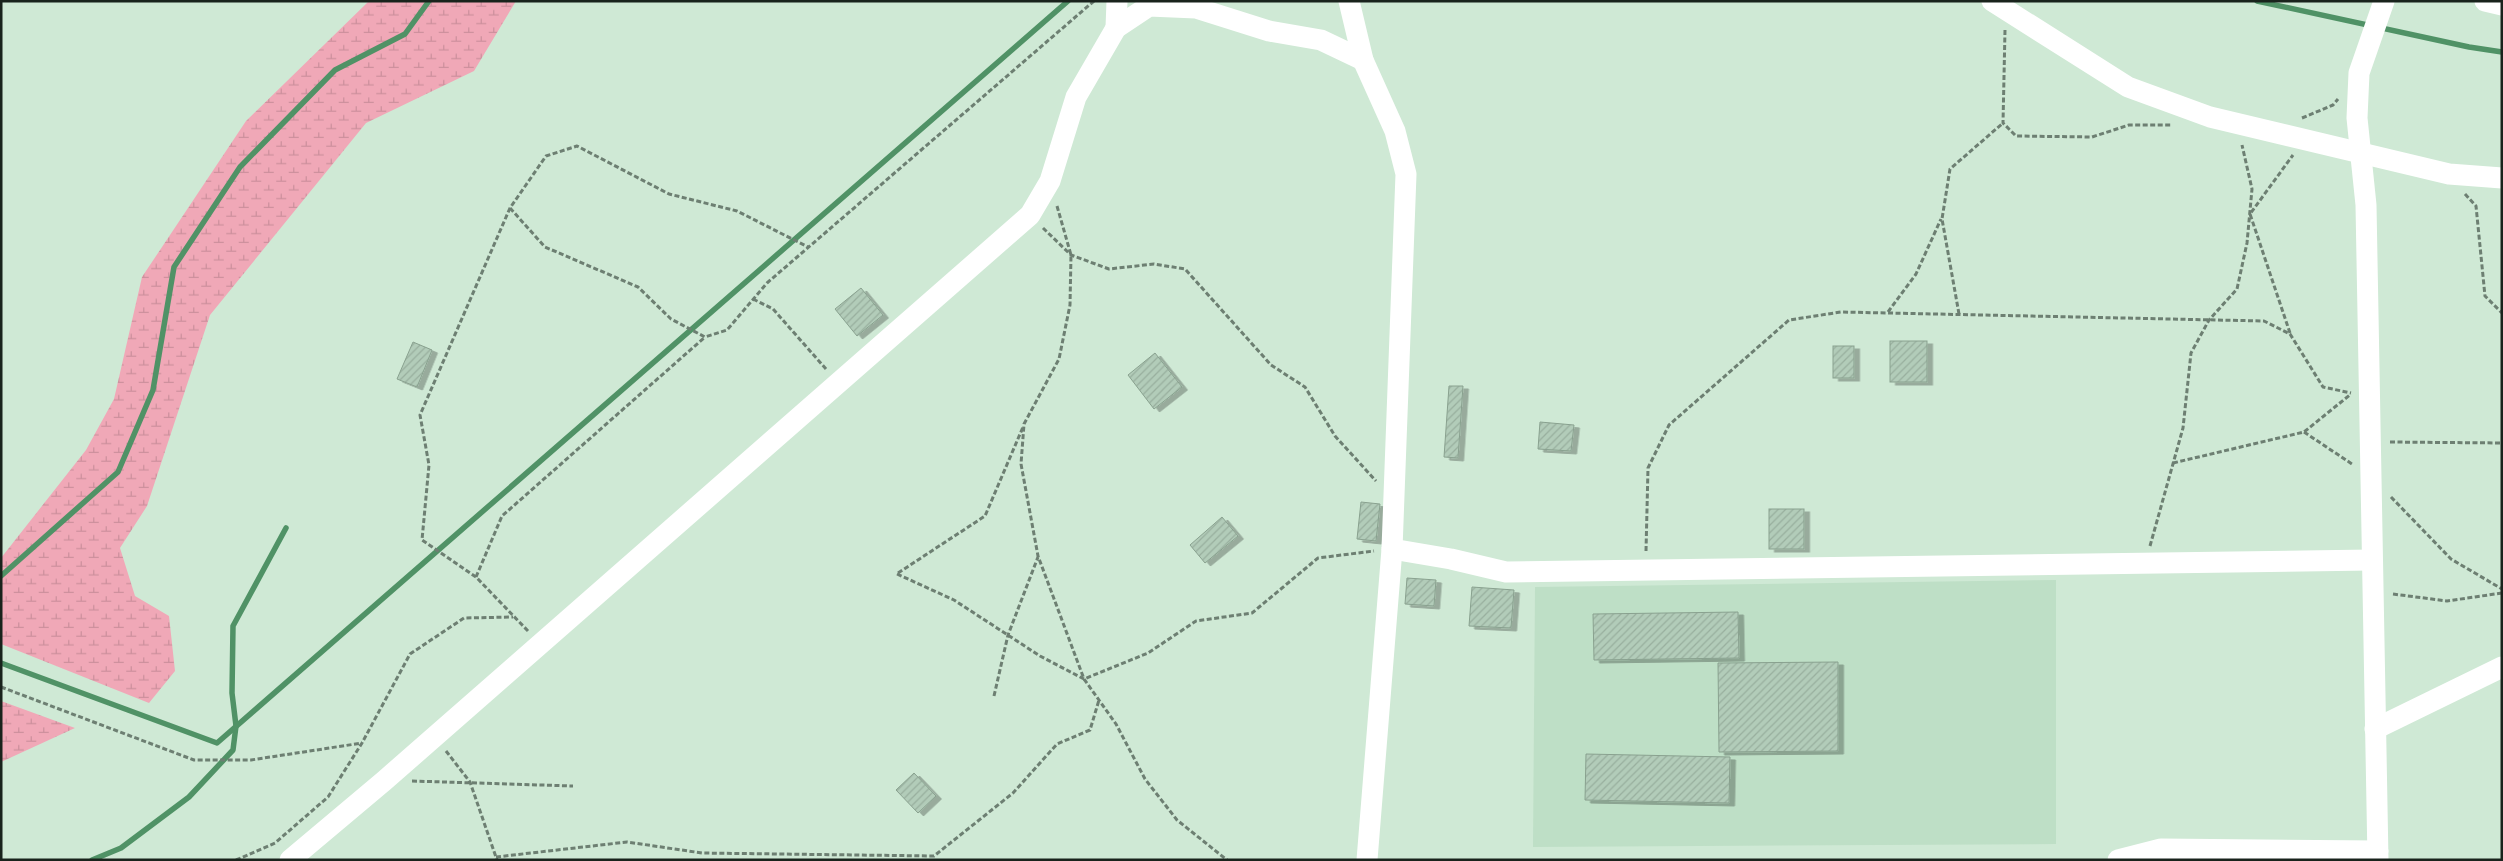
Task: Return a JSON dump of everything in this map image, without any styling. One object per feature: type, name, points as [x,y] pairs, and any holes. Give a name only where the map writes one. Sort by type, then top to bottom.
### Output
[{"type":"street","points":[[1116,28],[1117,1]]},
{"type":"street","points":[[1350,1],[1364,60],[1395,131],[1406,174],[1392,549],[1367,860]]},
{"type":"street","points":[[2118,860],[2160,849],[2378,856],[2369,442],[2360,395],[2366,205],[2357,118],[2359,73],[2384,1]]},
{"type":"street","points":[[2485,1],[2502,5]]},
{"type":"street","points":[[1998,5],[2128,87],[2210,117],[2361,155],[2449,174],[2502,178]]},
{"type":"street","points":[[290,860],[435,737],[1030,215],[1050,181],[1076,96],[1116,28],[1149,6],[1196,8],[1269,31],[1321,40],[1364,60]]},
{"type":"street","points":[[1392,549],[1451,559],[1506,572],[2371,560]]},
{"type":"street","points":[[2375,729],[2502,668]]},
{"type":"path","points":[[476,577],[502,516],[705,337],[727,330],[767,283],[1094,1]]},
{"type":"path","points":[[1998,5],[2003,123],[2016,136],[2092,137],[2129,125],[2178,125]]},
{"type":"path","points":[[2296,120],[2333,105],[2359,73]]},
{"type":"path","points":[[1888,312],[1916,274],[1942,219],[1950,169],[2003,123]]},
{"type":"path","points":[[2145,563],[2183,428],[2191,353],[2209,320],[2237,289],[2247,243],[2252,189],[2237,124]]},
{"type":"path","points":[[2250,214],[2303,141]]},
{"type":"path","points":[[540,644],[476,577],[422,540],[429,465],[420,416],[510,208],[546,156],[577,146],[669,194],[737,211],[808,247]]},
{"type":"path","points":[[2449,174],[2476,206],[2485,296],[2502,314]]},
{"type":"path","points":[[1050,181],[1071,254],[1070,306],[1059,359],[1024,424],[985,516],[897,574],[954,600],[1040,656],[1084,679]]},
{"type":"path","points":[[510,208],[545,247],[638,287],[671,319],[705,337]]},
{"type":"path","points":[[2250,214],[2290,334],[2323,388],[2360,395]]},
{"type":"path","points":[[1030,215],[1071,254],[1110,269],[1154,264],[1185,269],[1272,365],[1305,387],[1335,436],[1394,501]]},
{"type":"path","points":[[1942,219],[1959,314]]},
{"type":"path","points":[[753,300],[773,309],[838,383]]},
{"type":"path","points":[[1646,570],[1648,468],[1669,425],[1790,320],[1841,312],[1888,312],[2264,321],[2290,334]]},
{"type":"path","points":[[2173,463],[2304,432],[2360,395]]},
{"type":"path","points":[[1024,424],[1021,464],[1038,556],[1084,679],[1116,724],[1145,779],[1177,820],[1227,860]]},
{"type":"path","points":[[2304,432],[2370,476],[2451,559],[2502,588]]},
{"type":"path","points":[[2369,442],[2502,443]]},
{"type":"path","points":[[1084,679],[1148,652],[1196,621],[1252,613],[1318,558],[1392,549]]},
{"type":"path","points":[[994,696],[1008,635],[1038,556]]},
{"type":"path","points":[[2372,591],[2448,601],[2502,593]]},
{"type":"path","points":[[236,860],[276,843],[328,797],[362,742],[410,654],[464,618],[514,617]]},
{"type":"path","points":[[1,686],[194,760],[251,760],[362,742]]},
{"type":"path","points":[[435,737],[470,782],[497,858],[627,842],[702,853],[934,856],[1013,793],[1057,744],[1090,730],[1099,700]]},
{"type":"path","points":[[384,781],[573,786]]},
{"type":"shaded area","points":[[2056,580],[2056,844],[1533,847],[1535,587]]},
{"type":"green space","points":[[369,1],[516,1],[474,71],[366,123],[210,315],[147,506],[120,548],[135,596],[169,616],[175,671],[149,703],[1,644],[1,558],[86,450],[114,399],[142,277],[246,121]]},
{"type":"green space","points":[[1,701],[75,728],[1,762]]},
{"type":"building","points":[[861,288],[883,315],[857,336],[835,309]]},
{"type":"building","points":[[1890,341],[1927,341],[1927,382],[1890,382]]},
{"type":"building","points":[[413,342],[432,350],[417,387],[397,379]]},
{"type":"building","points":[[1833,346],[1854,346],[1854,378],[1833,378]]},
{"type":"building","points":[[1155,353],[1182,387],[1154,409],[1128,375]]},
{"type":"building","points":[[1449,386],[1463,386],[1458,458],[1444,457]]},
{"type":"building","points":[[1540,422],[1574,425],[1571,451],[1538,449]]},
{"type":"building","points":[[1361,502],[1380,504],[1376,541],[1357,539]]},
{"type":"building","points":[[1769,509],[1804,509],[1804,549],[1769,549]]},
{"type":"building","points":[[1222,517],[1238,536],[1205,563],[1190,545]]},
{"type":"building","points":[[1407,578],[1436,580],[1434,606],[1405,604]]},
{"type":"building","points":[[1472,587],[1514,590],[1511,628],[1469,626]]},
{"type":"building","points":[[1738,612],[1739,658],[1594,660],[1593,614]]},
{"type":"building","points":[[1838,662],[1838,751],[1719,752],[1718,663]]},
{"type":"building","points":[[1586,754],[1730,757],[1729,803],[1585,800]]},
{"type":"building","points":[[914,773],[936,796],[918,813],[896,790]]},
{"type":"waterway","points":[[1,576],[118,472],[153,390],[174,267],[240,167],[335,70],[405,34],[429,1]]},
{"type":"waterway","points":[[1,663],[217,743],[1068,1]]},
{"type":"waterway","points":[[2257,1],[2469,47],[2502,52]]},
{"type":"waterway","points":[[92,860],[121,848],[189,797],[233,750],[236,726],[232,693],[233,626],[286,528]]}]
